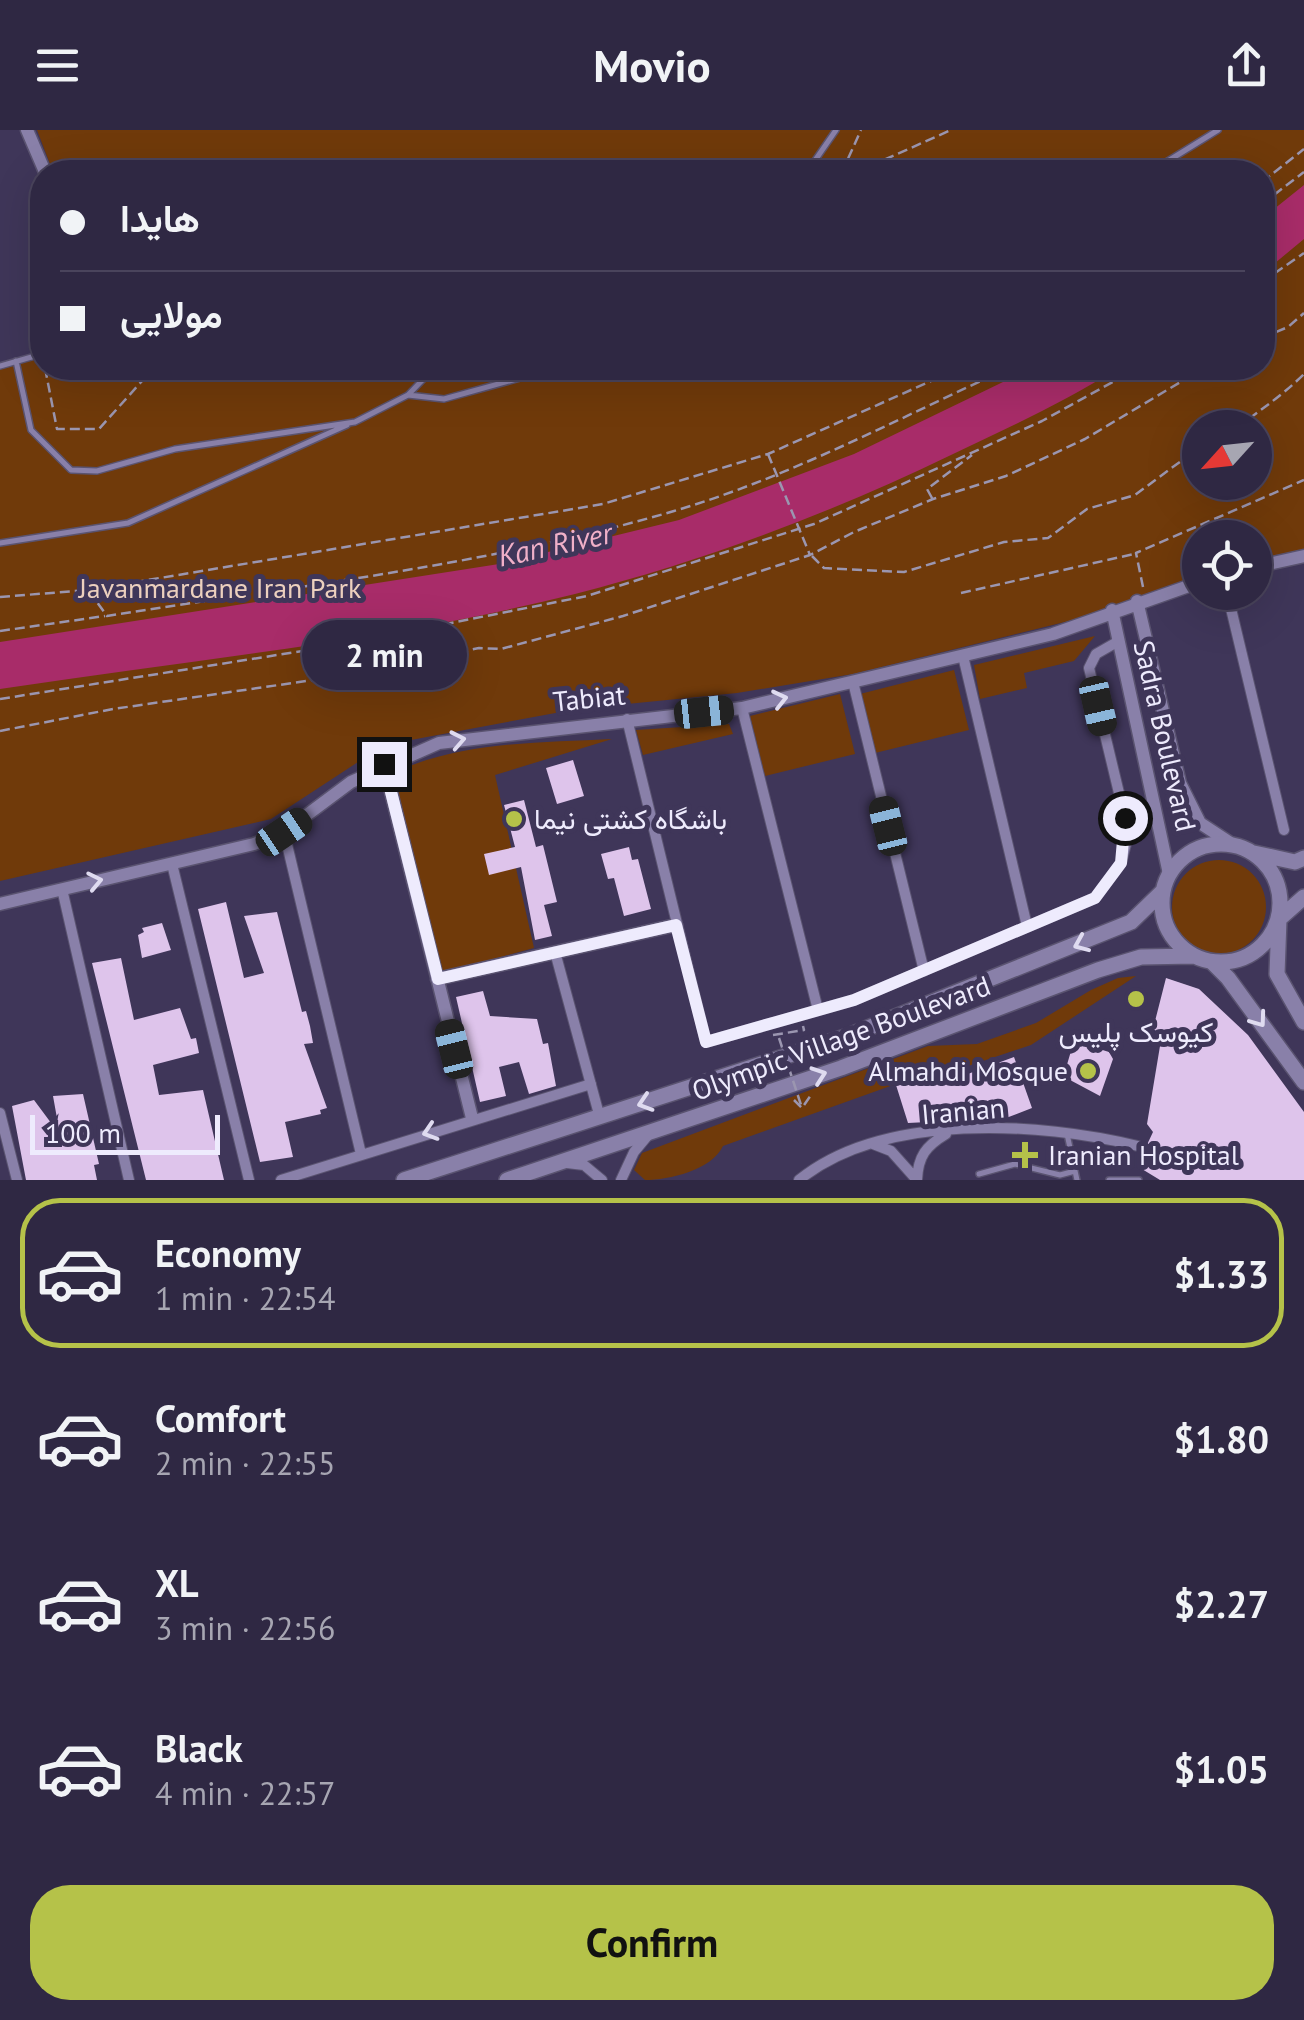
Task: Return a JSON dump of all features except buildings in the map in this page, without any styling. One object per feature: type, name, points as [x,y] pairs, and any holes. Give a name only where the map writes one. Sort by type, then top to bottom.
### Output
[{"type":"main road","points":[[1304,858],[1295,862],[1232,844],[1195,849],[1168,874],[1162,892],[1167,929],[1193,956],[1212,962],[1246,958],[1260,948],[1278,919],[1304,897]]},
{"type":"main road","points":[[1253,853],[1276,882],[1277,974],[1304,1022]]},
{"type":"main road","name":"Olympic Village Boulevard","points":[[404,1180],[848,1036],[1130,922],[1162,892]]},
{"type":"main road","name":"Olympic Village Boulevard","points":[[507,1180],[841,1068],[1114,965],[1141,957],[1193,956]]},
{"type":"main road","points":[[1212,962],[1304,1082]]},
{"type":"street","points":[[27,130],[40,160]]},
{"type":"street","points":[[1272,564],[1304,556]]},
{"type":"street","name":"Tabiat","points":[[0,904],[254,844],[284,832],[351,782],[384,764],[439,743],[742,708],[1053,634],[1182,588]]},
{"type":"street","name":"Sadra Boulevard","points":[[1142,600],[1180,783],[1200,823],[1232,844]]},
{"type":"street","name":"Sadra Boulevard","points":[[1112,610],[1162,826],[1168,874]]},
{"type":"street","points":[[1231,610],[1284,830]]},
{"type":"street","points":[[627,719],[706,1042],[818,1010],[924,971],[1095,898],[1111,882],[1126,844],[1125,818],[1089,668],[1096,654],[1117,642]]},
{"type":"street","points":[[963,656],[1027,926]]},
{"type":"street","points":[[853,682],[924,971]]},
{"type":"street","points":[[742,708],[818,1010]]},
{"type":"street","points":[[384,764],[472,1118]]},
{"type":"street","points":[[284,832],[361,1154]]},
{"type":"street","points":[[172,864],[248,1180]]},
{"type":"street","points":[[62,889],[130,1180]]},
{"type":"street","points":[[438,979],[676,925]]},
{"type":"street","points":[[555,952],[600,1118]]},
{"type":"street","points":[[281,1180],[590,1084]]},
{"type":"street","points":[[0,1113],[17,1180]]},
{"type":"street","points":[[917,1180],[918,1162],[925,1149],[951,1131]]},
{"type":"street","name":"Iranian","points":[[799,1180],[871,1143],[951,1131],[1067,1131],[1138,1146]]},
{"type":"street","points":[[622,1180],[634,1152],[651,1132]]},
{"type":"street","points":[[871,1143],[890,1151],[917,1180]]},
{"type":"street","points":[[561,1162],[584,1164],[602,1180]]},
{"type":"lane","points":[[815,160],[836,130]]},
{"type":"lane","points":[[1169,160],[1218,130]]},
{"type":"lane","points":[[0,366],[30,358]]},
{"type":"lane","points":[[16,362],[31,430],[71,470],[97,471],[176,449],[354,422]]},
{"type":"lane","points":[[0,543],[128,523],[354,422],[408,395],[422,380]]},
{"type":"lane","points":[[408,395],[444,400],[514,380]]},
{"type":"lane","points":[[1067,1131],[1078,1180]]},
{"type":"lane","points":[[979,1174],[1016,1164],[1060,1176],[1075,1172]]},
{"type":"lane","points":[[1110,1180],[1138,1180]]},
{"type":"path","points":[[847,160],[861,130]]},
{"type":"path","points":[[884,160],[951,130]]},
{"type":"path","points":[[1275,172],[1304,149]]},
{"type":"path","points":[[1275,194],[1304,172]]},
{"type":"path","points":[[1275,273],[1304,252]]},
{"type":"path","points":[[1275,330],[1304,313]]},
{"type":"path","points":[[1257,410],[1277,401],[1304,374]]},
{"type":"path","points":[[48,380],[57,429],[99,430],[145,380]]},
{"type":"path","points":[[0,596],[88,590],[603,504],[768,454],[933,380]]},
{"type":"path","points":[[0,631],[459,560],[674,510],[796,466],[983,380]]},
{"type":"path","points":[[0,700],[398,635],[588,596],[814,524],[979,450],[1115,380]]},
{"type":"path","points":[[0,732],[112,709],[334,677],[479,648],[501,649],[623,616],[810,555],[933,499],[1006,476],[1085,439],[1184,380]]},
{"type":"path","points":[[933,499],[927,489],[979,450]]},
{"type":"path","points":[[768,454],[810,555],[824,568],[904,572],[1004,542],[1048,538],[1087,509],[1135,495],[1182,460]]},
{"type":"path","points":[[961,593],[1136,554],[1304,480]]},
{"type":"path","points":[[1136,554],[1142,600]]},
{"type":"path","points":[[88,590],[107,616]]},
{"type":"path","points":[[802,1108],[779,1038],[804,1030]]},
{"type":"green space","name":"Javanmardane Iran Park","points":[[37,130],[1304,130],[1304,550],[1272,558],[1272,520],[1182,520],[1182,585],[1081,618],[853,674],[737,693],[577,709],[384,745],[271,819],[0,881],[0,367],[30,356],[30,380],[1275,380],[1275,160],[48,160]]},
{"type":"green space","points":[[1095,636],[1074,661],[1024,673],[1027,688],[980,699],[974,665]]},
{"type":"green space","points":[[954,670],[969,730],[875,753],[860,694]]},
{"type":"green space","points":[[840,694],[855,754],[765,776],[750,716]]},
{"type":"green space","points":[[729,724],[733,734],[643,755],[636,730]]},
{"type":"green space","points":[[612,739],[495,775],[534,948],[442,973],[393,773],[473,749]]},
{"type":"green space","points":[[1210,860],[1228,860],[1253,873],[1263,889],[1263,925],[1253,941],[1228,954],[1210,954],[1185,941],[1172,916],[1172,898],[1185,873]]},
{"type":"green space","points":[[1136,976],[1031,1045],[968,1066],[963,1060],[723,1146],[710,1161],[689,1172],[645,1180],[634,1170],[642,1153],[928,1046],[977,1044],[1036,1023],[1091,990],[1118,978]]},
{"type":"shaded area","points":[[1304,185],[1304,239],[1275,263],[1275,208]]},
{"type":"shaded area","points":[[1007,380],[1098,380],[1036,414],[860,497],[719,551],[623,581],[433,625],[0,689],[0,642],[499,564],[679,520],[854,454]]},
{"type":"place","name":"باشگاه کشتی نیما","points":[[514,819]]},
{"type":"place","name":"کیوسک پلیس","points":[[1136,999]]},
{"type":"place","name":"Almahdi Mosque","points":[[1088,1071]]},
{"type":"place","name":"Iranian Hospital","points":[[1025,1155]]},
{"type":"route","points":[[384,764],[438,979],[676,925],[706,1042],[854,1000],[1095,898],[1111,882],[1121,863],[1126,844],[1125,818]]},
{"type":"water label","name":"Kan River","points":[[555,545]]}]
